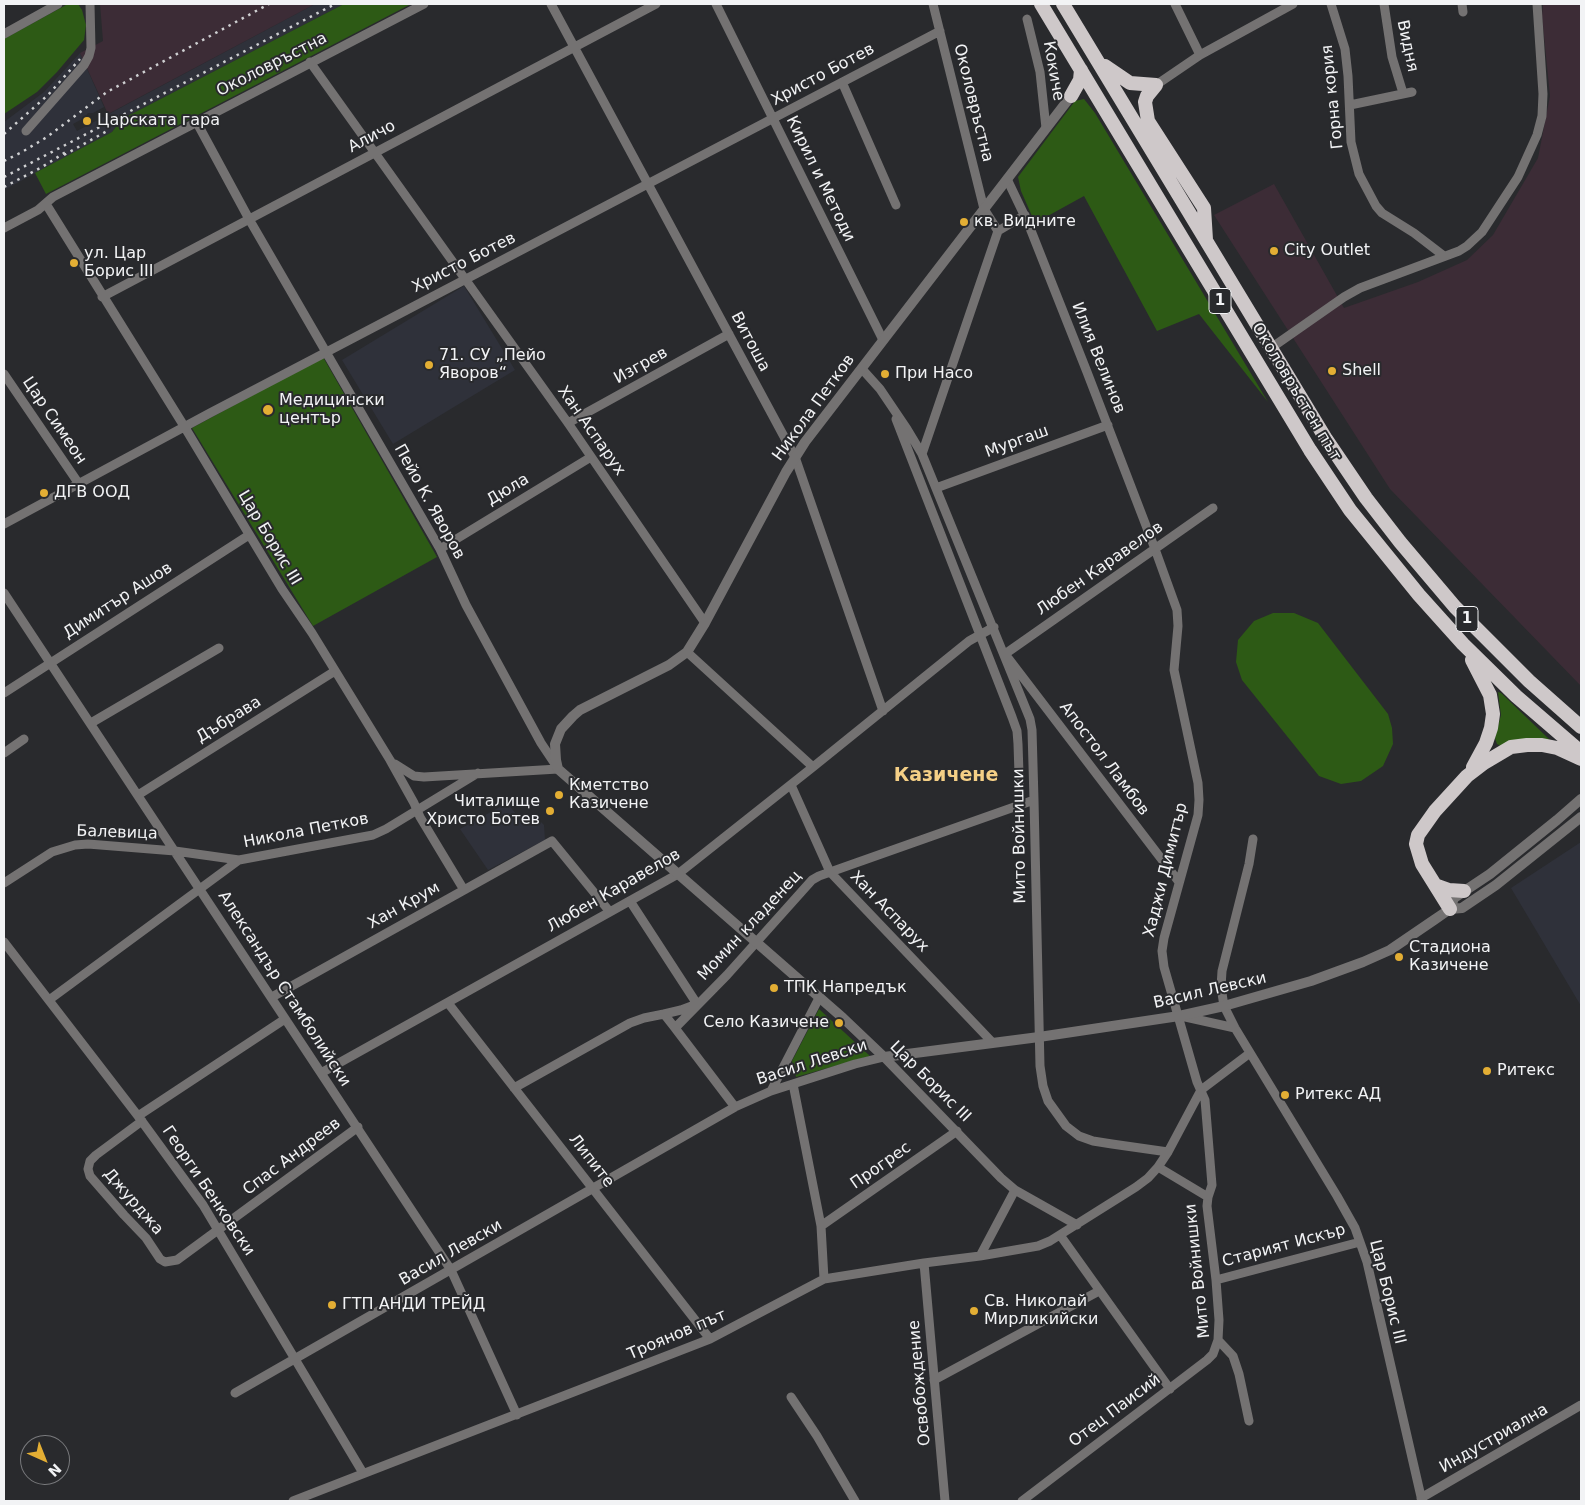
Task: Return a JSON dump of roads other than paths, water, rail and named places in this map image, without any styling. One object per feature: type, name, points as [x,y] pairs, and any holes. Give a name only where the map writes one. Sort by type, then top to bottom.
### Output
[{"type":"highway","name":"Околовръстен път","points":[[1041,4],[1328,478],[1384,554],[1463,644],[1516,696],[1581,752]]},
{"type":"highway","name":"Околовръстен път","points":[[1063,4],[1270,348],[1345,467],[1400,542],[1434,583],[1488,641],[1529,681],[1581,727]]},
{"type":"highway","points":[[1097,59],[1130,83],[1156,85]]},
{"type":"highway","points":[[1071,96],[1080,80],[1081,70]]},
{"type":"highway","points":[[1156,85],[1147,96],[1145,102],[1148,120],[1204,208],[1206,241]]},
{"type":"highway","points":[[1071,96],[1085,93],[1098,96]]},
{"type":"highway","points":[[1463,644],[1490,695],[1493,714],[1486,743],[1467,776]]},
{"type":"highway","points":[[1450,909],[1418,853],[1416,844],[1418,834],[1435,811],[1467,776],[1511,747],[1542,745],[1556,748],[1581,759]]},
{"type":"highway","points":[[1435,885],[1449,890],[1464,892]]},
{"type":"street","points":[[4,34],[58,4]]},
{"type":"street","points":[[26,131],[84,65],[89,56],[91,48],[90,4]]},
{"type":"street","name":"Околовръстна","points":[[4,228],[38,210],[53,196],[424,4]]},
{"type":"street","name":"Витоша","points":[[552,4],[795,457],[883,711]]},
{"type":"street","name":"Аличо","points":[[102,297],[656,4]]},
{"type":"street","name":"Кирил и Методи","points":[[716,4],[883,340]]},
{"type":"street","name":"Околовръстна","points":[[933,4],[984,209]]},
{"type":"street","points":[[1175,4],[1200,55]]},
{"type":"street","points":[[1156,85],[1200,55],[1293,4]]},
{"type":"street","name":"Горна кория","points":[[1332,4],[1345,49],[1351,142],[1359,174],[1371,198],[1382,213],[1444,256]]},
{"type":"street","name":"Видня","points":[[1350,105],[1408,93],[1392,57],[1384,4]]},
{"type":"street","points":[[1270,348],[1360,288],[1459,251],[1468,246],[1482,232],[1518,177],[1537,136],[1542,116],[1543,94],[1537,4]]},
{"type":"street","name":"Кокиче","points":[[1027,20],[1040,72],[1046,128]]},
{"type":"street","name":"Христо Ботев","points":[[4,524],[184,426],[940,31]]},
{"type":"street","name":"Хан Аспарух","points":[[310,62],[568,423],[705,623]]},
{"type":"street","points":[[842,82],[896,205]]},
{"type":"street","name":"Никола Петков","points":[[558,768],[555,744],[561,729],[573,716],[580,710],[669,665],[687,652],[705,623],[795,457],[1071,96]]},
{"type":"street","name":"Пейо К. Яворов","points":[[196,122],[249,219],[440,550],[466,605],[541,743],[558,768]]},
{"type":"street","name":"Илия Велинов","points":[[1007,180],[1025,215],[1155,549]]},
{"type":"street","name":"Цар Борис III","points":[[46,204],[102,297],[184,426],[282,590],[312,633],[390,760],[417,811],[464,890]]},
{"type":"street","points":[[984,209],[998,231]]},
{"type":"street","points":[[922,454],[998,231],[1025,215]]},
{"type":"street","name":"Изгрев","points":[[568,423],[729,334]]},
{"type":"street","name":"Мито Войнишки","points":[[862,369],[880,389],[922,454],[1030,719],[1032,730],[1040,1066],[1043,1086],[1048,1101],[1066,1126],[1079,1136],[1093,1141],[1168,1152]]},
{"type":"street","name":"Цар Симеон","points":[[4,374],[79,484]]},
{"type":"street","name":"Мито Войнишки","points":[[892,407],[1017,731],[1020,804]]},
{"type":"street","name":"Мургаш","points":[[936,488],[1108,425]]},
{"type":"street","name":"Дюла","points":[[440,550],[591,457]]},
{"type":"street","name":"Любен Каравелов","points":[[1005,654],[1213,508]]},
{"type":"street","name":"Димитър Ашов","points":[[4,693],[250,535]]},
{"type":"street","name":"Хаджи Димитър","points":[[1155,549],[1177,610],[1178,626],[1174,670],[1198,783],[1199,800],[1198,815],[1168,918],[1162,951],[1164,967],[1206,1109],[1212,1185],[1208,1197]]},
{"type":"street","name":"Александър Стамболийски","points":[[4,593],[451,1270],[517,1414]]},
{"type":"street","name":"Любен Каравелов","points":[[321,1073],[678,874],[969,641],[979,634],[994,628]]},
{"type":"street","points":[[91,723],[219,648]]},
{"type":"street","points":[[687,652],[813,767]]},
{"type":"street","name":"Апостол Ламбов","points":[[1005,654],[1179,882]]},
{"type":"street","name":"Дъбрава","points":[[138,795],[335,671]]},
{"type":"street","points":[[4,753],[24,739]]},
{"type":"street","points":[[390,760],[399,768],[414,776],[434,777],[558,768]]},
{"type":"street","name":"Цар Борис III","points":[[558,768],[884,1057],[1001,1178],[1016,1190],[1077,1225]]},
{"type":"street","name":"Никола Петков","points":[[49,1000],[239,860],[373,835],[417,811],[478,773]]},
{"type":"street","name":"Хан Аспарух","points":[[791,785],[830,872],[992,1042]]},
{"type":"street","name":"Васил Левски","points":[[1450,909],[1454,898],[1536,837],[1580,799]]},
{"type":"street","name":"Момин кладенец","points":[[675,1028],[756,943],[812,880],[1034,800]]},
{"type":"street","name":"Васил Левски","points":[[234,1393],[295,1360],[735,1107],[771,1091],[855,1064],[884,1057],[1039,1037],[1179,1016],[1224,1006],[1312,981],[1390,950],[1450,909],[1462,908],[1496,885],[1581,817]]},
{"type":"street","name":"Цар Борис III","points":[[1253,839],[1249,864],[1222,971],[1220,986],[1224,1006],[1235,1028],[1348,1214],[1360,1242],[1375,1295],[1422,1500]]},
{"type":"street","name":"Хан Крум","points":[[272,998],[552,841],[610,912]]},
{"type":"street","name":"Балевица","points":[[4,883],[52,852],[75,845],[102,845],[175,851],[239,860]]},
{"type":"street","points":[[514,1088],[618,1028],[644,1018],[681,1010],[697,1004],[630,901]]},
{"type":"street","name":"Георги Бенковски","points":[[4,942],[140,1119],[203,1205],[363,1473]]},
{"type":"street","points":[[771,1091],[819,998]]},
{"type":"street","name":"Липите","points":[[448,1003],[710,1339]]},
{"type":"street","points":[[664,1014],[735,1107]]},
{"type":"street","points":[[1179,1016],[1235,1028]]},
{"type":"street","points":[[140,1119],[285,1019]]},
{"type":"street","points":[[1077,1225],[1136,1187],[1158,1167],[1201,1090],[1250,1053]]},
{"type":"street","points":[[793,1084],[821,1226],[824,1279]]},
{"type":"street","name":"Джурджа","points":[[140,1119],[96,1155],[90,1161],[88,1169],[90,1176],[146,1238],[160,1259],[165,1262],[171,1262]]},
{"type":"street","name":"Спас Андреев","points":[[171,1262],[219,1230],[358,1127]]},
{"type":"street","name":"Прогрес","points":[[821,1226],[957,1131]]},
{"type":"street","name":"Мито Войнишки","points":[[1158,1167],[1208,1197],[1207,1206],[1219,1320],[1218,1340],[1233,1356],[1239,1374],[1249,1421]]},
{"type":"street","points":[[980,1256],[1016,1190]]},
{"type":"street","name":"Троянов път","points":[[293,1501],[710,1339],[824,1279],[1038,1246],[1077,1225]]},
{"type":"street","points":[[1060,1235],[1170,1388]]},
{"type":"street","name":"Старият Искър","points":[[1216,1280],[1360,1242]]},
{"type":"street","name":"Освобождение","points":[[924,1263],[946,1501]]},
{"type":"street","points":[[934,1380],[1099,1291]]},
{"type":"street","name":"Отец Паисий","points":[[1022,1501],[1213,1354],[1218,1340]]},
{"type":"street","points":[[791,1397],[817,1436],[855,1501]]},
{"type":"street","name":"Индустриална","points":[[1422,1500],[1581,1405]]},
{"type":"railway","points":[[4,161],[47,137],[107,92],[269,4]]},
{"type":"railway","points":[[4,177],[335,4]]},
{"type":"railway","points":[[4,134],[48,95],[80,59]]},
{"type":"railway","points":[[64,155],[107,131]]},
{"type":"railway","points":[[4,187],[69,150]]},
{"type":"place","name":"Царската гара","points":[[87,121]]},
{"type":"place","name":"кв. Видните","points":[[964,222]]},
{"type":"place","name":"City Outlet","points":[[1274,251]]},
{"type":"place","name":"ул. Цар Борис ІІІ","points":[[74,263]]},
{"type":"place","name":"71. СУ „Пейо Яворов“","points":[[429,365]]},
{"type":"place","name":"Shell","points":[[1332,371]]},
{"type":"place","name":"При Насо","points":[[885,374]]},
{"type":"place","name":"Медицински център","points":[[268,410]]},
{"type":"place","name":"ДГВ ООД","points":[[44,493]]},
{"type":"place","name":"Кметство Казичене","points":[[559,795]]},
{"type":"place","name":"Читалище Христо Ботев","points":[[550,811]]},
{"type":"place","name":"Стадиона Казичене","points":[[1399,957]]},
{"type":"place","name":"ТПК Напредък","points":[[774,988]]},
{"type":"place","name":"Село Казичене","points":[[839,1023]]},
{"type":"place","name":"Ритекс","points":[[1487,1071]]},
{"type":"place","name":"Ритекс АД","points":[[1285,1095]]},
{"type":"place","name":"ГТП АНДИ ТРЕЙД","points":[[332,1305]]},
{"type":"place","name":"Св. Николай Мирликийски","points":[[974,1311]]},
{"type":"district","name":"Казичене","points":[[946,776]]}]
